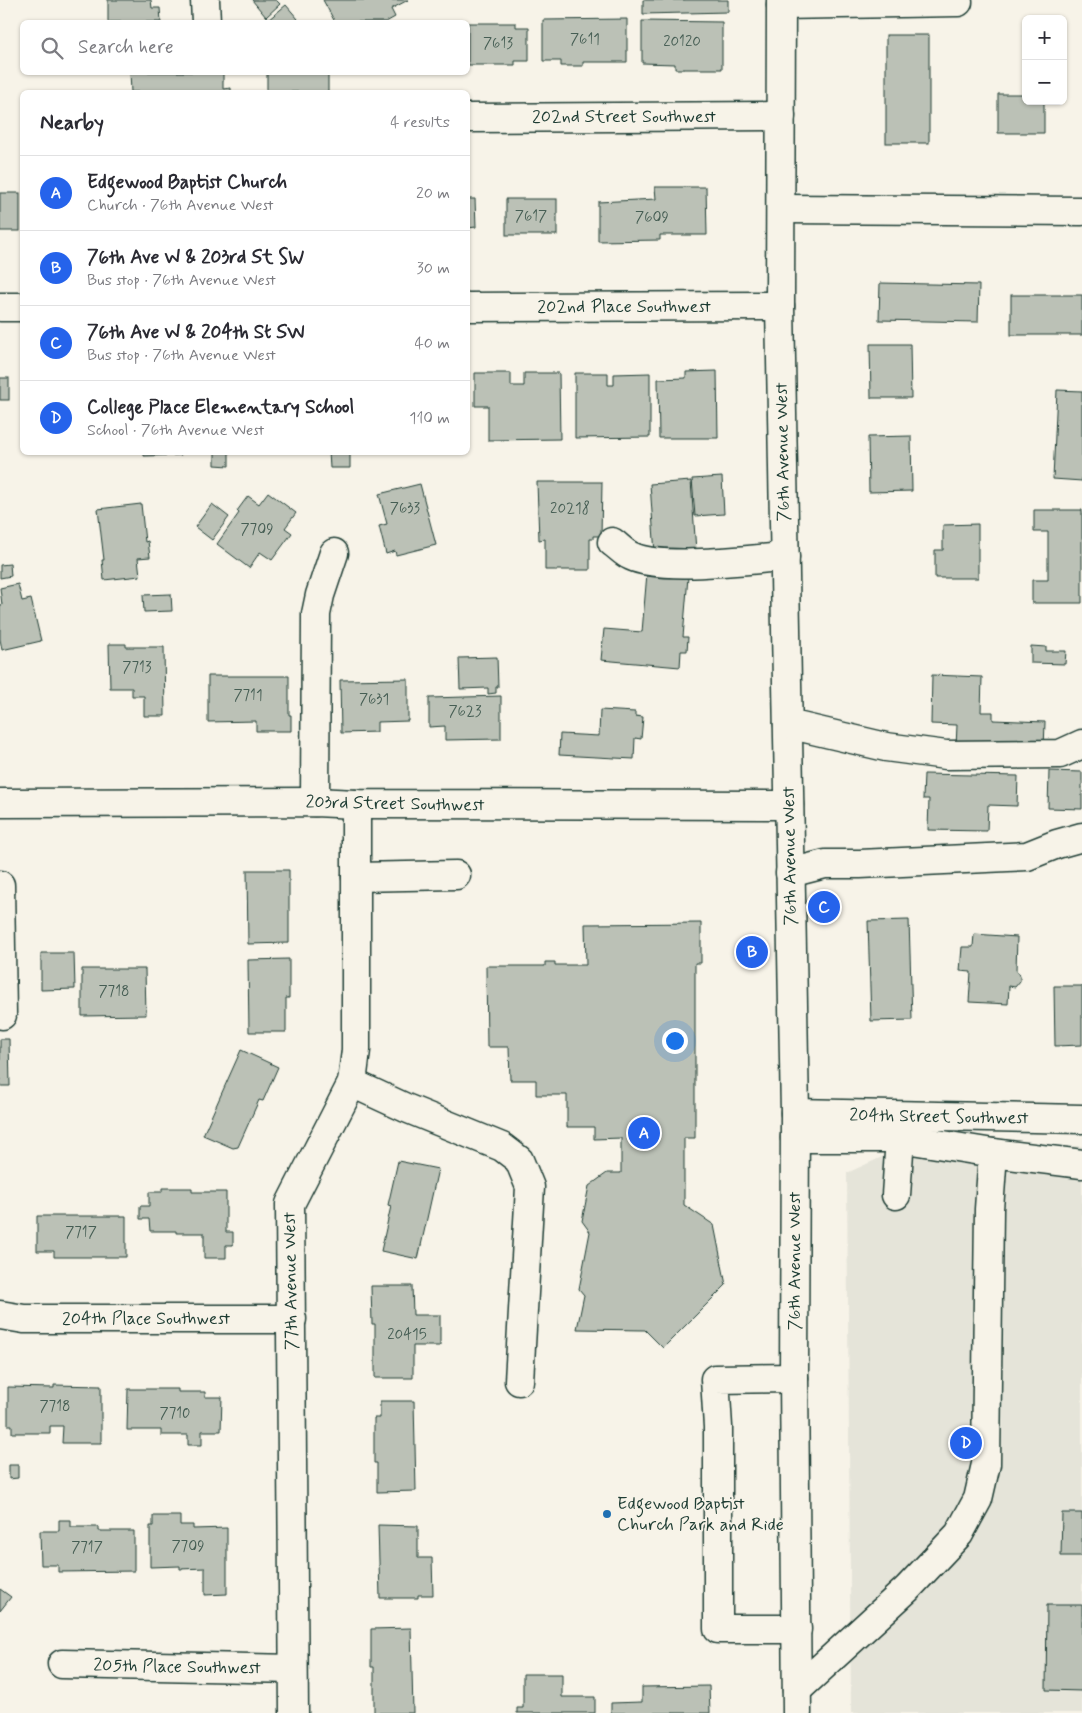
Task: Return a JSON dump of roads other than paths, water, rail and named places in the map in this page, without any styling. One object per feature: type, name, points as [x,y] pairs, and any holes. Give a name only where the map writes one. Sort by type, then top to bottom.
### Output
[{"type":"street","points":[[205,0],[206,20]]},
{"type":"street","points":[[781,2],[958,2]]},
{"type":"street","name":"76th Avenue West","points":[[781,2],[780,306],[795,1126],[794,1378],[797,1702]]},
{"type":"street","name":"202nd Street Southwest","points":[[470,118],[781,116]]},
{"type":"street","points":[[781,209],[1082,211]]},
{"type":"street","name":"202nd Place Southwest","points":[[470,307],[780,306]]},
{"type":"street","points":[[0,307],[20,307]]},
{"type":"street","points":[[612,542],[630,556],[655,563],[785,557]]},
{"type":"street","points":[[315,802],[316,614],[320,595],[334,553]]},
{"type":"street","points":[[788,724],[886,747],[946,755],[1060,754],[1082,744]]},
{"type":"street","name":"203rd Street Southwest","points":[[0,803],[315,802],[356,804],[789,805]]},
{"type":"street","name":"77th Avenue West","points":[[294,1713],[290,1204],[352,1083],[356,1050],[356,804]]},
{"type":"street","points":[[790,873],[825,864],[1027,856],[1058,844],[1082,838]]},
{"type":"street","points":[[356,876],[456,875]]},
{"type":"street","points":[[0,885],[2,1015]]},
{"type":"street","points":[[352,1083],[502,1148],[519,1160],[530,1187],[519,1381]]},
{"type":"street","name":"204th Street Southwest","points":[[795,1126],[1082,1119]]},
{"type":"street","points":[[795,1126],[900,1138],[993,1153],[1082,1164]]},
{"type":"street","points":[[896,1195],[900,1138]]},
{"type":"street","points":[[797,1702],[953,1541],[959,1534],[978,1499],[986,1464],[989,1209],[993,1153]]},
{"type":"street","name":"204th Place Southwest","points":[[0,1315],[24,1319],[292,1319]]},
{"type":"street","points":[[794,1378],[716,1379],[718,1426],[718,1629],[797,1629]]},
{"type":"street","name":"205th Place Southwest","points":[[62,1664],[293,1670]]},
{"type":"place","name":"76th Ave W & 204th St SW","points":[[824,907]]},
{"type":"place","name":"76th Ave W & 203rd St SW","points":[[752,952]]},
{"type":"place","name":"Edgewood Baptist Church","points":[[644,1133]]},
{"type":"place","name":"College Place Elementary School","points":[[966,1443]]},
{"type":"place","name":"Edgewood Baptist Church Park and Ride","points":[[607,1514]]}]
